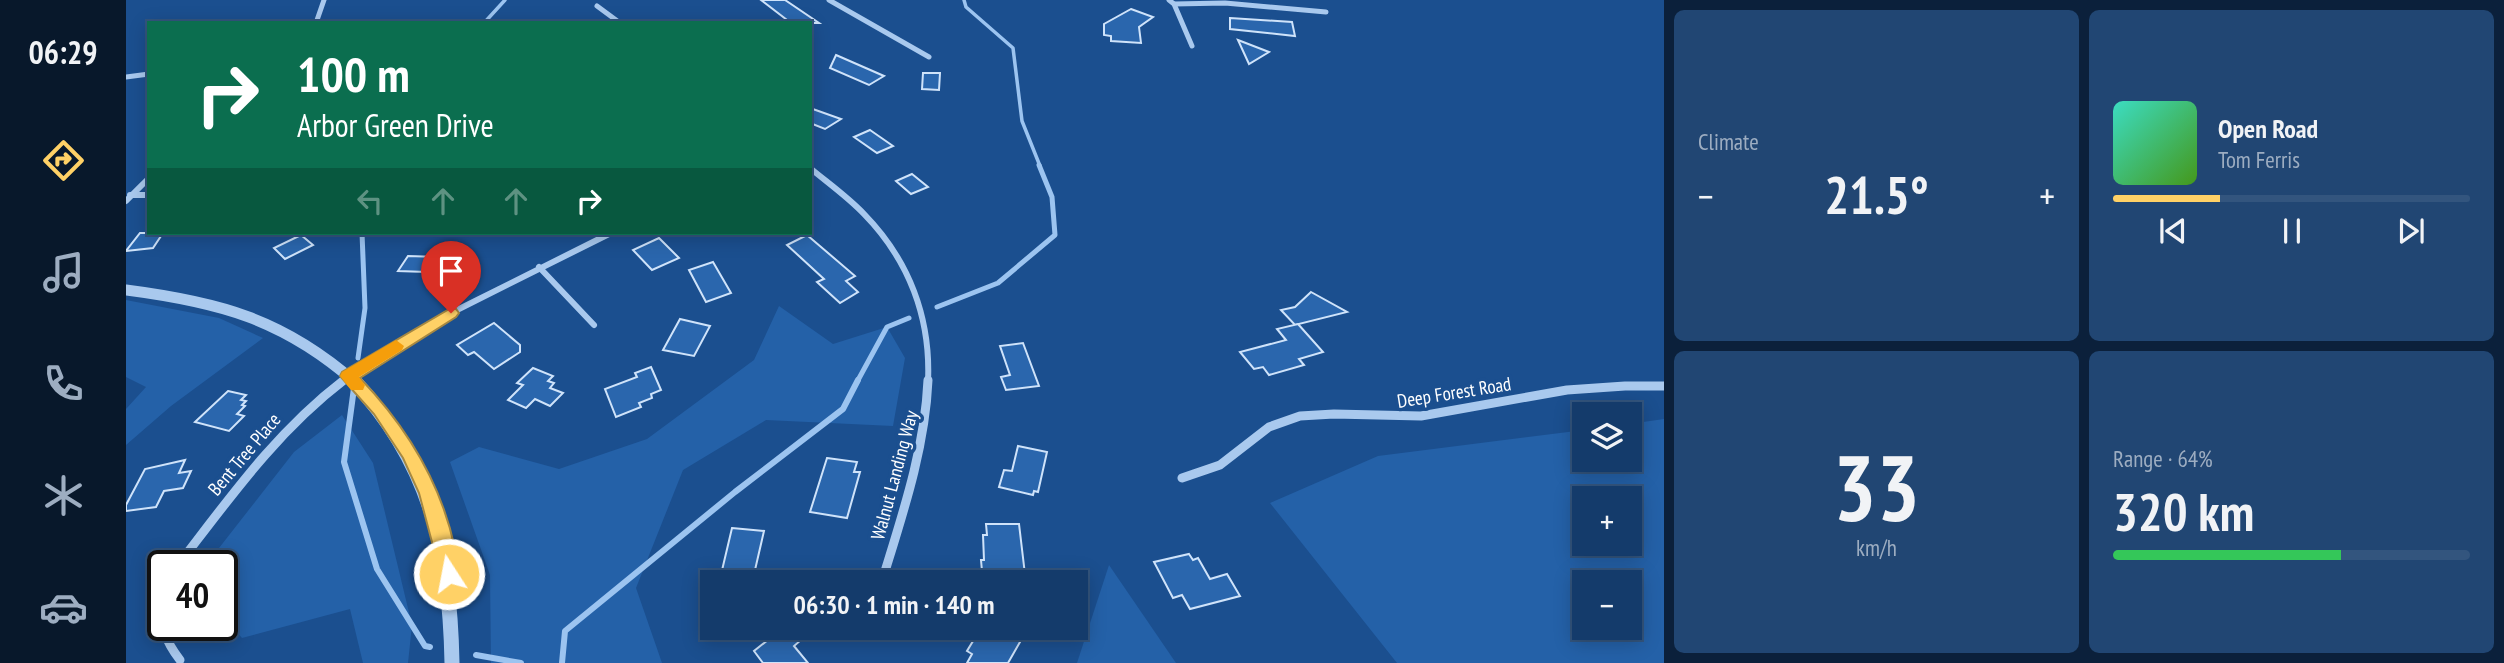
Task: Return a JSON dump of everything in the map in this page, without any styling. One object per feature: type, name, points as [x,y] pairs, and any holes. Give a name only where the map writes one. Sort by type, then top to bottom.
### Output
[{"type":"street","points":[[317,21],[324,0]]},
{"type":"street","points":[[828,0],[929,57]]},
{"type":"street","points":[[1192,46],[1171,2],[1225,3],[1326,12]]},
{"type":"street","points":[[597,6],[617,21]]},
{"type":"street","points":[[126,77],[147,74]]},
{"type":"street","name":"Walnut Landing Way","points":[[812,170],[861,209],[898,254],[915,290],[928,335],[930,399],[924,439],[885,570]]},
{"type":"street","points":[[128,197],[147,180]]},
{"type":"street","points":[[128,197],[147,195]]},
{"type":"street","name":"Bent Tree Place","points":[[190,550],[285,429],[348,376],[451,313],[607,235]]},
{"type":"street","points":[[539,267],[594,325]]},
{"type":"street","points":[[126,290],[193,300],[265,322],[297,338],[348,376],[380,410],[410,453],[429,493],[442,535],[449,574],[453,629],[452,663]]},
{"type":"street","name":"Deep Forest Road","points":[[1182,478],[1229,461],[1263,431],[1280,421],[1300,415],[1323,413],[1381,417],[1420,416],[1579,388],[1622,383],[1664,386]]},
{"type":"street","points":[[166,641],[180,660]]},
{"type":"shaded area","points":[[126,300],[219,318],[263,338],[171,406],[126,445],[126,409],[146,387],[126,377]]},
{"type":"shaded area","points":[[779,306],[833,344],[887,327],[905,358],[893,426],[766,420],[683,470],[636,588],[662,663],[491,663],[490,575],[450,462],[479,447],[559,469],[647,439],[754,360]]},
{"type":"shaded area","points":[[342,415],[373,463],[412,625],[408,663],[363,663],[350,609],[242,638],[238,633],[238,550],[217,550],[294,452]]},
{"type":"shaded area","points":[[1664,419],[1664,663],[1397,663],[1270,503],[1378,456],[1572,432],[1572,472],[1642,472],[1642,422]]},
{"type":"shaded area","points":[[1109,565],[1176,663],[1077,663],[1085,640],[1088,640],[1088,629]]},
{"type":"building","points":[[761,0],[785,0],[819,23],[788,21]]},
{"type":"building","points":[[1131,9],[1153,17],[1139,27],[1141,43],[1111,41],[1111,36],[1104,35],[1104,24]]},
{"type":"building","points":[[1230,18],[1292,22],[1295,36],[1230,29]]},
{"type":"building","points":[[1238,40],[1269,52],[1249,64]]},
{"type":"building","points":[[836,55],[884,76],[869,85],[830,68]]},
{"type":"building","points":[[923,73],[940,73],[939,90],[922,89]]},
{"type":"building","points":[[812,109],[841,119],[825,129],[812,124]]},
{"type":"building","points":[[870,130],[893,146],[877,153],[854,137]]},
{"type":"building","points":[[912,174],[928,187],[911,194],[896,181]]},
{"type":"building","points":[[140,233],[162,235],[153,248],[126,251]]},
{"type":"building","points":[[301,235],[313,245],[285,259],[274,248]]},
{"type":"building","points":[[807,235],[855,276],[846,281],[858,292],[840,303],[817,282],[824,279],[787,245]]},
{"type":"building","points":[[659,238],[679,258],[652,270],[633,250]]},
{"type":"building","points":[[408,256],[438,257],[427,272],[398,271]]},
{"type":"building","points":[[713,262],[731,293],[706,302],[689,270]]},
{"type":"building","points":[[1311,292],[1347,312],[1295,325],[1281,310],[1295,307]]},
{"type":"building","points":[[680,319],[710,326],[694,356],[663,350]]},
{"type":"building","points":[[494,323],[520,345],[520,352],[494,369],[474,352],[468,355],[457,345]]},
{"type":"building","points":[[1298,324],[1323,352],[1299,359],[1304,365],[1269,375],[1263,367],[1254,369],[1240,352],[1286,340],[1277,329]]},
{"type":"building","points":[[1023,343],[1039,386],[1006,390],[1001,377],[1010,375],[1000,346]]},
{"type":"building","points":[[651,367],[661,390],[651,394],[652,398],[639,403],[641,407],[616,417],[605,389],[637,377],[635,373]]},
{"type":"building","points":[[533,368],[553,376],[548,381],[554,383],[550,388],[563,393],[550,406],[535,399],[526,408],[508,400],[523,385],[517,383]]},
{"type":"building","points":[[228,391],[246,395],[241,400],[246,401],[242,405],[245,406],[237,414],[244,416],[229,431],[195,422]]},
{"type":"building","points":[[1018,446],[1047,452],[1038,492],[1034,491],[1033,495],[999,487],[1004,470],[1012,471]]},
{"type":"building","points":[[827,458],[857,462],[854,472],[860,472],[847,518],[810,512]]},
{"type":"building","points":[[185,460],[179,473],[191,471],[183,488],[164,491],[156,507],[126,511],[126,505],[145,469]]},
{"type":"building","points":[[986,524],[1019,524],[1024,570],[982,570],[983,535],[987,535]]},
{"type":"building","points":[[732,528],[764,531],[755,570],[722,570]]},
{"type":"building","points":[[1189,554],[1193,560],[1198,558],[1210,579],[1227,574],[1240,596],[1190,609],[1182,595],[1173,598],[1154,562]]},
{"type":"building","points":[[768,640],[801,640],[794,646],[808,663],[763,663],[754,651]]},
{"type":"building","points":[[974,640],[1021,640],[1008,663],[967,663],[972,654],[967,651]]},
{"type":"waterway","points":[[486,21],[505,0]]},
{"type":"waterway","points":[[964,0],[966,7],[1013,48],[1022,121],[1040,166]]},
{"type":"waterway","points":[[937,307],[998,283],[1055,235],[1052,197],[1039,165]]},
{"type":"waterway","points":[[358,358],[365,308],[362,235]]},
{"type":"waterway","points":[[857,382],[887,327],[909,318]]},
{"type":"waterway","points":[[562,663],[565,631],[735,492],[843,409],[858,380]]},
{"type":"waterway","points":[[354,388],[344,462],[377,569],[425,646],[430,647]]},
{"type":"waterway","points":[[476,655],[521,663]]},
{"type":"slow traffic","points":[[357,385],[348,376],[396,346]]},
{"type":"route","points":[[449,574],[442,535],[429,493],[410,453],[380,410],[348,376],[451,313]]}]
